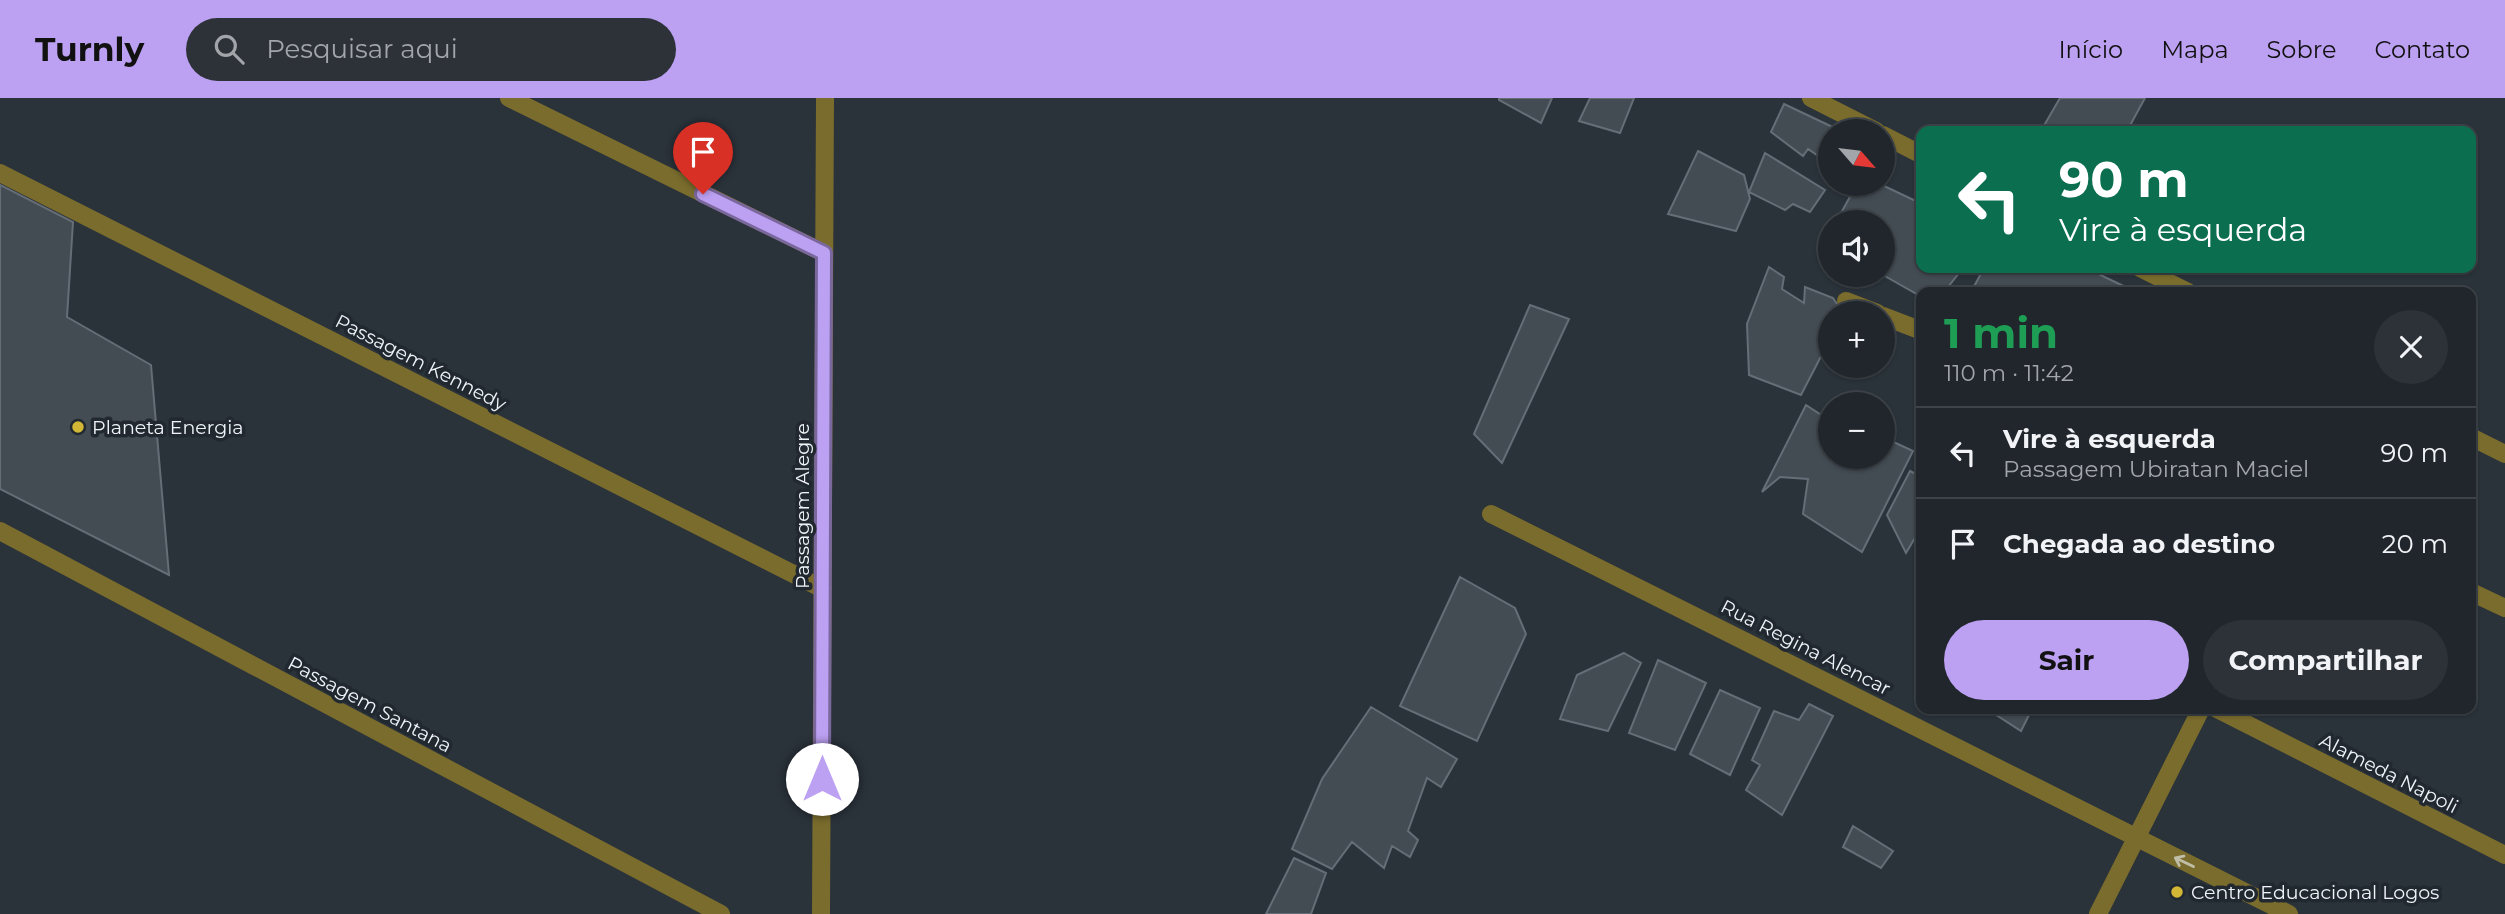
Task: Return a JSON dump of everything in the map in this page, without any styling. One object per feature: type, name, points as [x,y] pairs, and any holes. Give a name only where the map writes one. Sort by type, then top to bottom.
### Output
[{"type":"street","points":[[509,98],[824,253]]},
{"type":"street","name":"Passagem Alegre","points":[[821,914],[825,98]]},
{"type":"street","points":[[1811,98],[1852,119]]},
{"type":"street","points":[[1895,141],[1916,152]]},
{"type":"street","name":"Passagem Kennedy","points":[[0,173],[823,589]]},
{"type":"street","points":[[2150,273],[2178,287]]},
{"type":"street","points":[[1895,321],[1916,329]]},
{"type":"street","points":[[2476,440],[2505,454]]},
{"type":"street","name":"Rua Regina Alencar","points":[[1491,514],[2289,914]]},
{"type":"street","name":"Passagem Santana","points":[[0,531],[721,914]]},
{"type":"street","points":[[2476,594],[2505,608]]},
{"type":"street","points":[[2098,914],[2198,714]]},
{"type":"street","name":"Alameda Napoli","points":[[2227,714],[2505,855]]},
{"type":"building","points":[[1499,98],[1552,98],[1541,123]]},
{"type":"building","points":[[1590,98],[1634,98],[1620,133],[1579,121]]},
{"type":"building","points":[[2060,98],[2145,98],[2130,126],[2044,126]]},
{"type":"building","points":[[1784,104],[1818,120],[1818,156],[1808,149],[1803,156],[1771,132]]},
{"type":"building","points":[[1698,151],[1744,175],[1750,199],[1736,231],[1668,214]]},
{"type":"building","points":[[1765,153],[1818,186],[1818,196],[1821,196],[1810,212],[1793,204],[1785,210],[1749,192]]},
{"type":"building","name":"Planeta Energia","points":[[0,185],[73,222],[67,317],[151,365],[169,575],[0,489]]},
{"type":"building","points":[[1895,191],[1916,201],[1916,273],[1959,273],[1948,287],[1916,287],[1916,294],[1895,282],[1895,210],[1843,210],[1850,196],[1895,196]]},
{"type":"building","points":[[1769,267],[1784,277],[1782,289],[1804,303],[1805,287],[1835,301],[1818,301],[1818,362],[1801,395],[1749,375],[1747,324]]},
{"type":"building","points":[[1981,273],[2096,273],[2126,287],[1974,287]]},
{"type":"building","points":[[1530,305],[1569,319],[1502,463],[1474,434]]},
{"type":"building","points":[[1806,405],[1818,413],[1818,469],[1895,469],[1895,443],[1913,451],[1862,552],[1803,514],[1808,479],[1780,477],[1762,492]]},
{"type":"building","points":[[1910,471],[1916,474],[1916,536],[1906,553],[1887,515]]},
{"type":"building","points":[[1460,577],[1515,608],[1526,634],[1477,741],[1400,706]]},
{"type":"building","points":[[1624,653],[1641,663],[1608,731],[1560,719],[1577,675]]},
{"type":"building","points":[[1658,660],[1706,683],[1675,750],[1629,733]]},
{"type":"building","points":[[1720,690],[1760,708],[1730,775],[1690,754]]},
{"type":"building","points":[[1809,704],[1833,716],[1782,815],[1746,790],[1760,765],[1752,760],[1774,711],[1799,720]]},
{"type":"building","points":[[1371,707],[1457,759],[1441,787],[1427,778],[1408,831],[1418,840],[1410,857],[1392,846],[1384,868],[1352,842],[1332,869],[1292,849],[1322,779]]},
{"type":"building","points":[[1995,714],[2030,714],[2021,731]]},
{"type":"building","points":[[1853,826],[1893,851],[1881,868],[1843,847]]},
{"type":"building","points":[[1294,858],[1326,873],[1311,914],[1266,914]]},
{"type":"place","name":"Planeta Energia","points":[[78,427]]},
{"type":"place","name":"Centro Educacional Logos","points":[[2177,892]]},
{"type":"route","points":[[703,194],[824,253],[822,779]]}]
